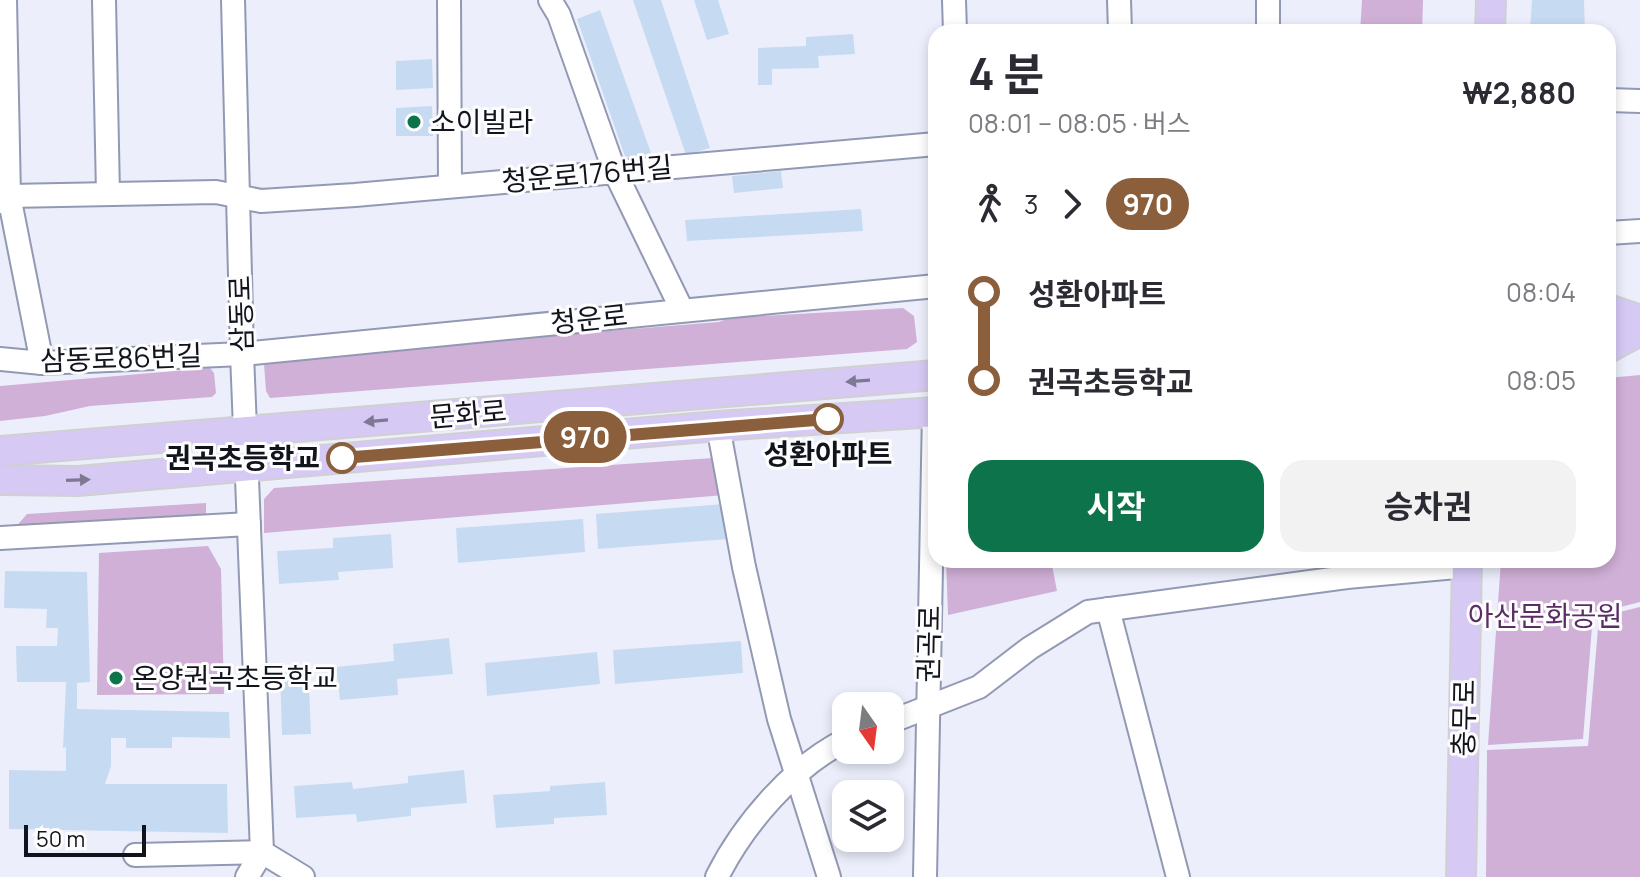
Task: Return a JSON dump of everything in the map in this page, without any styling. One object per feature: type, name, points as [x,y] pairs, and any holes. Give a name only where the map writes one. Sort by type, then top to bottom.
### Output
[{"type":"main road","points":[[1490,24],[1491,0]]},
{"type":"main road","points":[[1616,313],[1640,326]]},
{"type":"main road","points":[[1616,329],[1640,326]]},
{"type":"main road","points":[[1616,342],[1640,326]]},
{"type":"main road","name":"문화로","points":[[0,451],[928,376]]},
{"type":"main road","name":"문화로","points":[[7,483],[78,481],[718,426],[928,412]]},
{"type":"main road","name":"충무로","points":[[1461,877],[1467,568]]},
{"type":"street","points":[[5,0],[3,194],[42,363]]},
{"type":"street","points":[[104,0],[108,194]]},
{"type":"street","name":"삼동로","points":[[233,0],[242,354],[262,852]]},
{"type":"street","points":[[449,0],[450,186]]},
{"type":"street","points":[[550,0],[559,15],[614,170],[682,310]]},
{"type":"street","points":[[954,0],[955,24]]},
{"type":"street","points":[[1119,0],[1120,24]]},
{"type":"street","points":[[1268,0],[1268,24]]},
{"type":"street","points":[[1616,100],[1640,101]]},
{"type":"street","name":"청운로176번길","points":[[237,196],[261,201],[928,145]]},
{"type":"street","points":[[3,194],[216,192],[237,196]]},
{"type":"street","points":[[1616,232],[1640,231]]},
{"type":"street","name":"청운로","points":[[242,354],[928,287]]},
{"type":"street","name":"삼동로86번길","points":[[0,359],[42,363],[242,354]]},
{"type":"street","points":[[718,426],[744,567],[779,719],[829,877]]},
{"type":"street","points":[[0,538],[249,524]]},
{"type":"street","name":"권곡로","points":[[925,877],[931,568]]},
{"type":"street","points":[[904,717],[979,687],[1030,648],[1088,612],[1424,568]]},
{"type":"street","points":[[1108,609],[1178,877]]},
{"type":"street","points":[[717,877],[733,845],[796,774],[820,753],[832,747]]},
{"type":"street","points":[[247,877],[262,852]]},
{"type":"street","points":[[135,855],[262,852],[303,877]]},
{"type":"green space","points":[[1362,0],[1423,0],[1422,24],[1360,24]]},
{"type":"green space","points":[[903,308],[914,316],[917,342],[907,349],[270,398],[266,391],[264,364],[269,358],[719,322],[729,318]]},
{"type":"green space","points":[[210,368],[214,373],[216,393],[212,397],[90,406],[45,416],[0,421],[0,386]]},
{"type":"green space","name":"아산문화공원","points":[[1640,375],[1640,602],[1593,614],[1583,739],[1488,745],[1500,568],[1616,568],[1616,377]]},
{"type":"green space","points":[[713,458],[725,495],[264,533],[264,499],[274,488]]},
{"type":"green space","points":[[206,503],[206,518],[14,529],[27,514]]},
{"type":"green space","points":[[208,546],[221,569],[224,694],[97,695],[99,553]]},
{"type":"green space","points":[[946,568],[1053,568],[1057,591],[948,615]]},
{"type":"green space","points":[[1640,607],[1640,877],[1486,877],[1487,750],[1588,746],[1599,617]]},
{"type":"building","points":[[633,0],[661,0],[710,148],[686,155]]},
{"type":"building","points":[[694,0],[718,0],[729,34],[707,40]]},
{"type":"building","points":[[1532,0],[1584,0],[1585,24],[1530,24]]},
{"type":"building","points":[[600,10],[651,153],[627,162],[577,19]]},
{"type":"building","points":[[853,34],[855,54],[818,56],[819,68],[772,69],[772,85],[758,85],[758,48],[806,46],[806,37]]},
{"type":"building","name":"소이빌라","points":[[432,59],[433,88],[396,90],[396,61]]},
{"type":"building","name":"소이빌라","points":[[432,106],[433,136],[396,136],[396,108]]},
{"type":"building","points":[[781,171],[783,188],[734,193],[732,176]]},
{"type":"building","points":[[861,209],[863,231],[687,241],[685,220]]},
{"type":"building","points":[[724,504],[728,539],[598,549],[596,514]]},
{"type":"building","points":[[583,519],[585,552],[458,563],[456,528]]},
{"type":"building","points":[[391,534],[393,568],[338,572],[339,580],[279,584],[277,551],[333,548],[333,538]]},
{"type":"building","points":[[5,571],[87,572],[90,682],[77,683],[77,709],[229,712],[230,738],[172,737],[172,748],[126,748],[126,738],[111,738],[111,766],[105,784],[227,784],[228,833],[9,829],[9,770],[66,771],[66,747],[63,748],[66,682],[17,682],[16,646],[57,646],[58,628],[46,628],[47,609],[4,608]]},
{"type":"building","points":[[449,638],[453,674],[397,679],[398,695],[340,700],[336,667],[394,661],[393,644]]},
{"type":"building","points":[[741,641],[743,673],[615,684],[613,650]]},
{"type":"building","points":[[597,652],[600,684],[487,696],[485,663]]},
{"type":"building","points":[[308,665],[311,734],[282,735],[280,672],[294,671],[294,666]]},
{"type":"building","points":[[464,770],[467,803],[411,808],[411,816],[357,822],[356,814],[296,818],[294,786],[352,782],[353,789],[408,783],[408,776]]},
{"type":"building","points":[[605,782],[607,815],[554,818],[554,824],[496,828],[493,795],[550,791],[550,786]]},
{"type":"bus line","name":"970","points":[[342,458],[828,419]]},
{"type":"place","name":"소이빌라","points":[[414,122]]},
{"type":"place","name":"성환아파트","points":[[828,419]]},
{"type":"place","name":"권곡초등학교","points":[[342,458]]},
{"type":"place","name":"온양권곡초등학교","points":[[116,678]]}]
